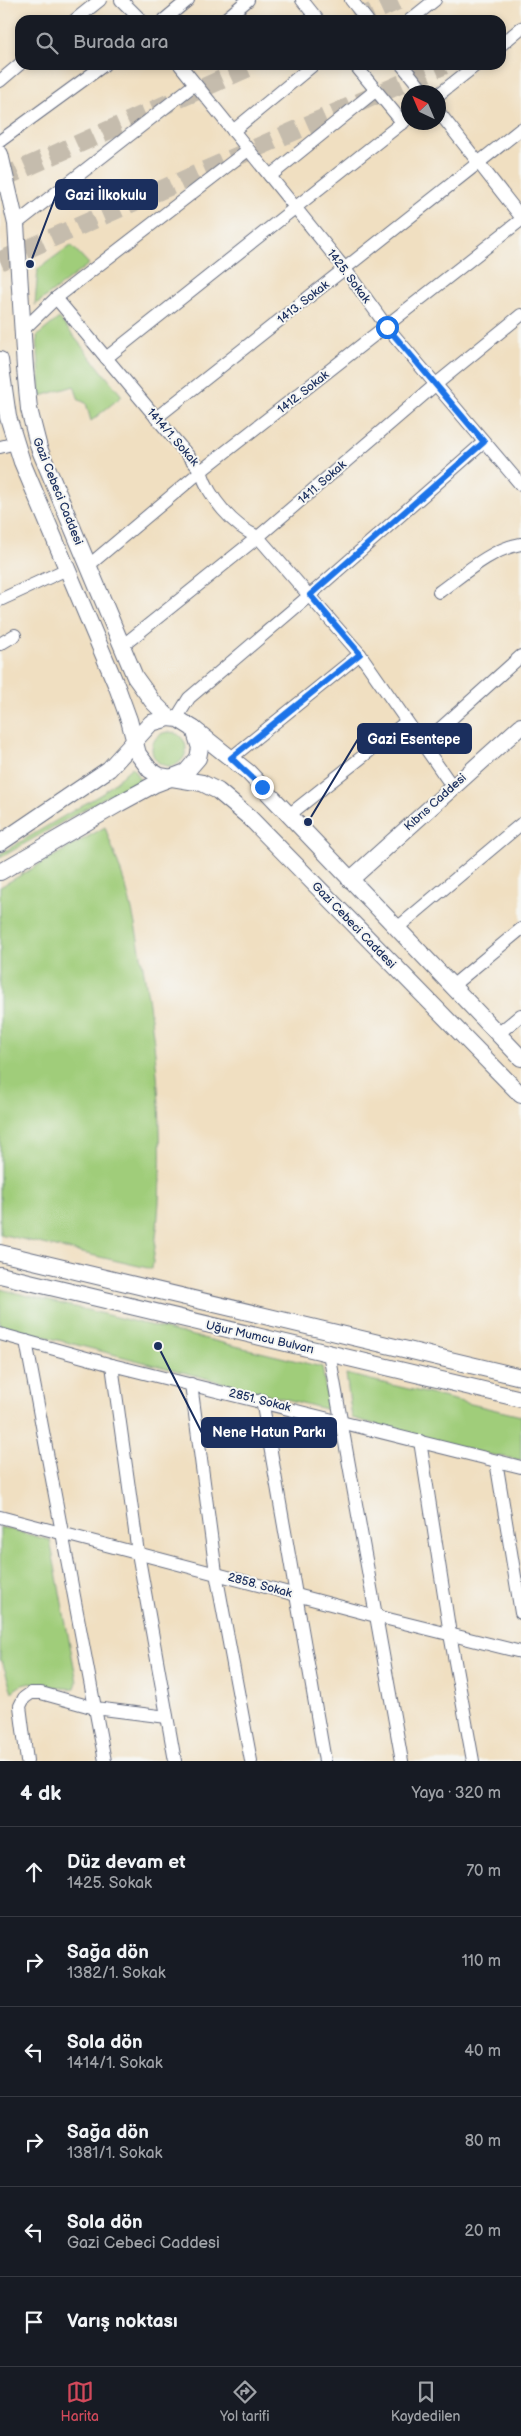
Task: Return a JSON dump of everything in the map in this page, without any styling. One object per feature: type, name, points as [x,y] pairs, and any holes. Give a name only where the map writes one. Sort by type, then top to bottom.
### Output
[{"type":"main road","name":"Gazi Cebeci Caddesi","points":[[0,154],[16,224],[29,409],[39,448],[122,647],[144,693],[172,718]]},
{"type":"main road","name":"Gazi Cebeci Caddesi","points":[[0,360],[8,417],[8,445],[22,462],[125,706],[135,742]]},
{"type":"main road","points":[[0,843],[109,769],[152,723],[172,718],[187,723],[231,758],[289,815],[451,987],[521,1058]]},
{"type":"main road","name":"Kıbrıs Caddesi","points":[[350,880],[452,786],[521,726]]},
{"type":"main road","points":[[0,872],[120,802],[186,772],[198,758],[200,748],[194,730]]},
{"type":"main road","points":[[135,742],[138,754],[150,770],[160,776],[173,777]]},
{"type":"main road","name":"Gazi Cebeci Caddesi","points":[[173,777],[202,783],[218,791],[250,818],[521,1095]]},
{"type":"main road","name":"Uğur Mumcu Bulvarı","points":[[0,1253],[521,1376]]},
{"type":"main road","name":"Uğur Mumcu Bulvarı","points":[[0,1275],[521,1399]]},
{"type":"street","points":[[81,15],[100,0]]},
{"type":"street","points":[[121,0],[136,15]]},
{"type":"street","points":[[170,15],[188,0]]},
{"type":"street","points":[[230,15],[248,0]]},
{"type":"street","points":[[351,0],[363,15]]},
{"type":"street","points":[[416,15],[435,0]]},
{"type":"street","points":[[308,2],[315,15]]},
{"type":"street","points":[[506,41],[521,28]]},
{"type":"street","points":[[0,81],[15,68]]},
{"type":"street","points":[[0,141],[97,70]]},
{"type":"street","name":"1425. Sokak","points":[[184,70],[345,269],[387,327],[521,485]]},
{"type":"street","points":[[233,131],[307,70]]},
{"type":"street","points":[[359,70],[375,91],[401,116]]},
{"type":"street","points":[[406,70],[418,85]]},
{"type":"street","points":[[446,89],[470,70]]},
{"type":"street","points":[[16,224],[195,84]]},
{"type":"street","points":[[270,176],[375,91]]},
{"type":"street","points":[[446,121],[521,218]]},
{"type":"street","points":[[106,358],[401,125]]},
{"type":"street","name":"1413. Sokak","points":[[156,418],[521,129]]},
{"type":"street","points":[[23,330],[56,298],[248,150]]},
{"type":"street","name":"1412. Sokak","points":[[88,566],[202,471],[387,327],[521,218]]},
{"type":"street","name":"1414/1. Sokak","points":[[56,298],[202,471],[206,487],[242,530],[258,537],[360,654],[452,786]]},
{"type":"street","name":"1411. Sokak","points":[[122,647],[258,537],[435,385],[521,315]]},
{"type":"street","points":[[172,718],[189,698],[310,595],[484,442]]},
{"type":"street","points":[[439,592],[470,569],[507,547],[521,544]]},
{"type":"street","points":[[0,600],[67,569]]},
{"type":"street","points":[[0,644],[15,635]]},
{"type":"street","points":[[231,758],[360,654]]},
{"type":"street","points":[[423,744],[521,656]]},
{"type":"street","points":[[289,815],[406,722]]},
{"type":"street","points":[[396,929],[521,824]]},
{"type":"street","points":[[451,987],[521,929]]},
{"type":"street","points":[[498,1034],[521,1015]]},
{"type":"street","name":"2851. Sokak","points":[[0,1334],[112,1365],[262,1400],[521,1467]]},
{"type":"street","points":[[26,1340],[105,1761]]},
{"type":"street","points":[[329,1353],[402,1761]]},
{"type":"street","points":[[112,1365],[138,1553],[175,1761]]},
{"type":"street","points":[[191,1384],[216,1573],[251,1761]]},
{"type":"street","points":[[262,1400],[325,1761]]},
{"type":"street","points":[[420,1441],[450,1634],[473,1761]]},
{"type":"street","points":[[496,1460],[521,1612]]},
{"type":"street","name":"2858. Sokak","points":[[0,1517],[376,1616],[521,1652]]},
{"type":"street","points":[[27,1761],[20,1706],[24,1698],[31,1693],[42,1693],[95,1708],[167,1717]]},
{"type":"green space","points":[[71,245],[89,264],[35,305],[38,269]]},
{"type":"green space","points":[[59,318],[122,396],[91,421],[86,403],[79,400],[74,386],[41,396],[37,336]]},
{"type":"green space","points":[[169,732],[181,737],[186,749],[181,761],[169,766],[157,761],[152,749],[157,737]]},
{"type":"green space","points":[[132,767],[141,781],[107,796],[0,858],[0,854],[103,793]]},
{"type":"green space","points":[[105,827],[132,910],[141,954],[154,1044],[160,1134],[160,1180],[152,1269],[0,1234],[0,887]]},
{"type":"green space","points":[[0,1289],[322,1367],[329,1410],[0,1325]]},
{"type":"green space","points":[[346,1374],[521,1416],[521,1460],[481,1453],[352,1418]]},
{"type":"green space","points":[[0,1527],[50,1540],[77,1682],[75,1688],[34,1683],[19,1686],[12,1692],[2,1661],[0,1660]]},
{"type":"tunnel","points":[[366,15],[399,0]]},
{"type":"tunnel","points":[[0,179],[243,70]]},
{"type":"tunnel","points":[[0,261],[433,70]]},
{"type":"place","name":"Gazi İlkokulu","points":[[30,264]]},
{"type":"place","name":"Gazi Esentepe","points":[[308,822]]},
{"type":"place","name":"Nene Hatun Parkı","points":[[158,1346]]},
{"type":"route","points":[[262,787],[231,758],[360,654],[310,595],[484,442],[387,327]]}]
